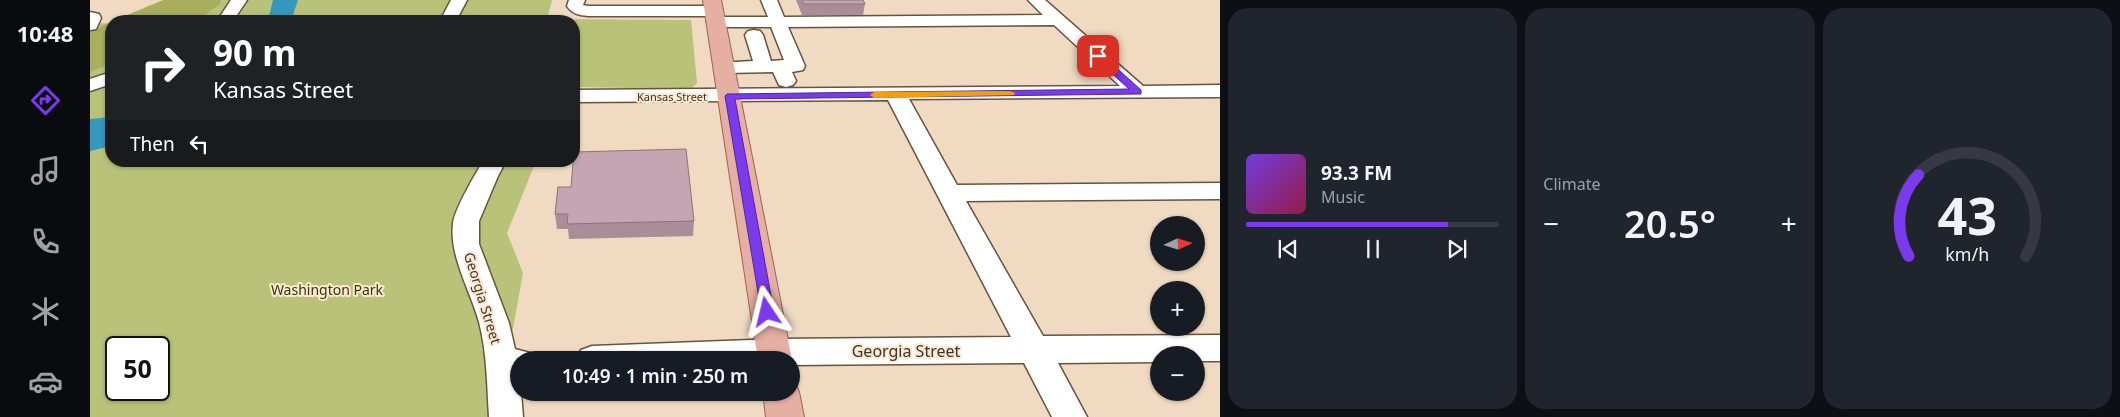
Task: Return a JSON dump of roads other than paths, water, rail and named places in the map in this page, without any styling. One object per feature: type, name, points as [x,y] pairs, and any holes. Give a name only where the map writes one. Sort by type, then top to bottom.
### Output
[{"type":"main road","points":[[715,17],[773,351]]},
{"type":"main road","points":[[782,401],[785,417]]},
{"type":"street","points":[[229,15],[239,0]]},
{"type":"street","points":[[451,15],[459,0]]},
{"type":"street","points":[[576,0],[575,6],[580,10],[673,5],[715,17],[780,28],[1058,20]]},
{"type":"street","points":[[724,67],[796,66],[769,0]]},
{"type":"street","points":[[1036,0],[1138,92]]},
{"type":"street","points":[[90,17],[93,18],[90,25]]},
{"type":"street","points":[[715,17],[754,35],[791,96]]},
{"type":"street","points":[[754,35],[780,28]]},
{"type":"street","points":[[90,85],[105,80]]},
{"type":"street","name":"Kansas Street","points":[[580,96],[791,96],[1220,91]]},
{"type":"street","points":[[896,95],[1070,417]]},
{"type":"street","name":"Georgia Street","points":[[491,167],[466,221],[466,244],[510,362]]},
{"type":"street","points":[[949,193],[1220,190]]},
{"type":"street","name":"Georgia Street","points":[[800,355],[1220,348]]},
{"type":"street","name":"Georgia Street","points":[[506,417],[510,375]]},
{"type":"water","points":[[273,0],[298,0],[293,15],[269,15]]},
{"type":"water","points":[[105,118],[105,147],[90,151],[90,119]]},
{"type":"park label","name":"Washington Park","points":[[327,289]]}]
